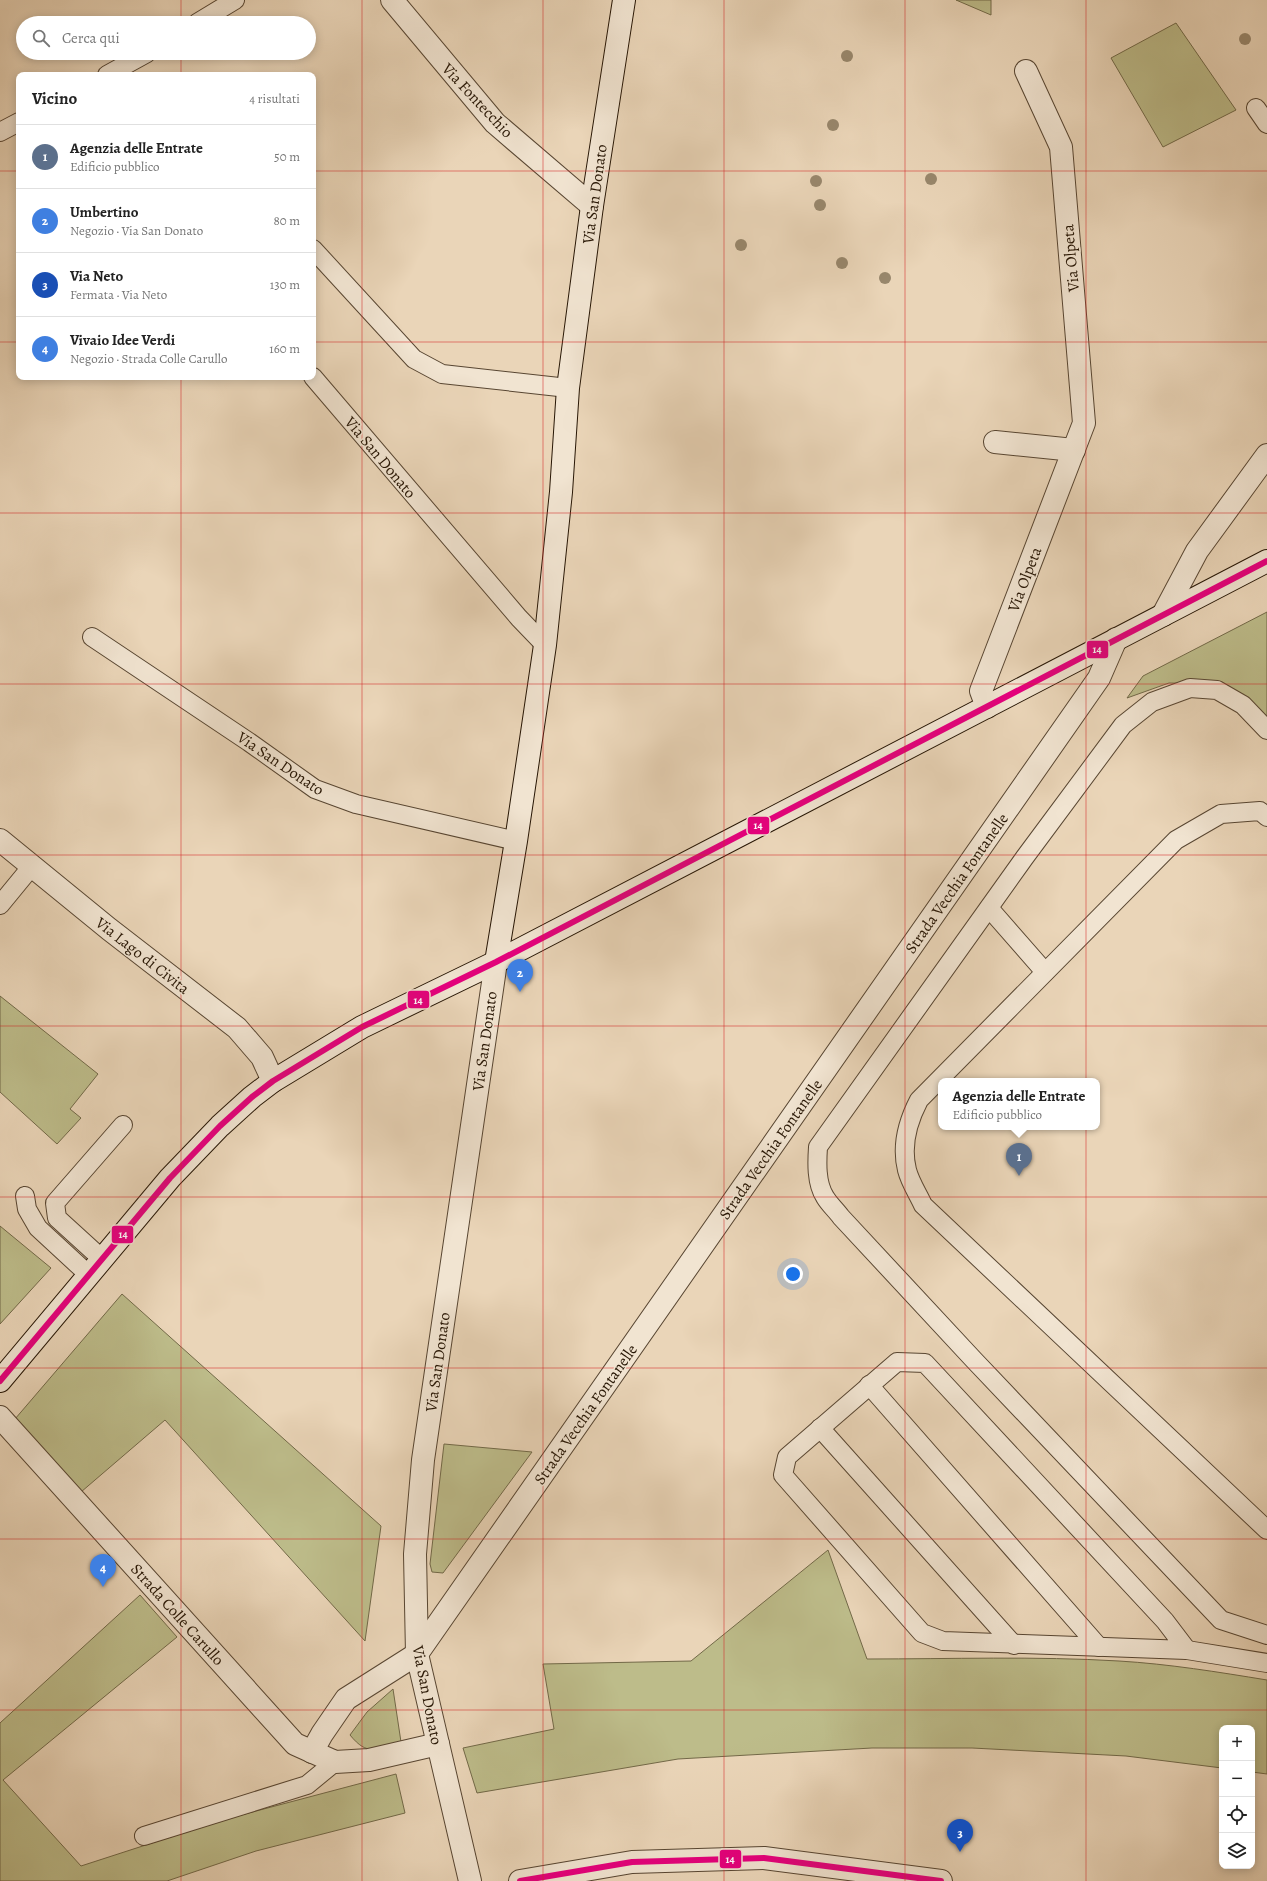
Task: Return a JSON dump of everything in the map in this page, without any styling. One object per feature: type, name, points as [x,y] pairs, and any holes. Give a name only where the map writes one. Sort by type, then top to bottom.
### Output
[{"type":"street","name":"Via Fontecchio","points":[[392,0],[495,123],[592,206]]},
{"type":"street","name":"Via San Donato","points":[[470,1881],[417,1654],[415,1554],[423,1460],[496,962],[516,841],[545,645],[561,492],[568,388],[592,206],[624,0]]},
{"type":"street","name":"Via Olpeta","points":[[987,707],[981,691],[1084,423],[1061,147],[1026,71]]},
{"type":"street","points":[[995,442],[1074,450]]},
{"type":"street","points":[[1163,615],[1196,551],[1267,455]]},
{"type":"street","points":[[0,1381],[170,1178],[220,1126],[252,1097],[273,1081],[362,1027],[496,962],[1267,561]]},
{"type":"street","name":"Strada Vecchia Fontanelle","points":[[417,1654],[1095,685],[1105,668],[1116,639]]},
{"type":"street","name":"Via Lago di Civita","points":[[0,840],[109,929],[238,1028],[262,1057],[273,1081]]},
{"type":"street","name":"Strada Colle Carullo","points":[[0,1417],[295,1744],[335,1762],[369,1760],[438,1744]]},
{"type":"street","points":[[312,1752],[346,1699],[417,1654]]},
{"type":"street","points":[[520,1881],[632,1862],[764,1858],[941,1881]]},
{"type":"lane","points":[[209,16],[235,0]]},
{"type":"lane","points":[[112,72],[134,60]]},
{"type":"lane","points":[[1256,108],[1267,124]]},
{"type":"lane","points":[[0,132],[16,124]]},
{"type":"lane","points":[[316,252],[414,359],[419,362],[442,374],[568,388]]},
{"type":"lane","name":"Via San Donato","points":[[316,380],[519,618],[545,645]]},
{"type":"lane","name":"Via San Donato","points":[[92,637],[237,734],[315,789],[356,804],[516,841]]},
{"type":"lane","points":[[1267,730],[1243,705],[1217,690],[1190,688],[1152,702],[1123,725],[1025,857],[818,1147],[818,1176],[824,1196],[841,1217],[973,1359],[1221,1620],[1267,1635]]},
{"type":"lane","points":[[941,1078],[1176,840],[1221,814],[1260,811],[1267,817]]},
{"type":"lane","points":[[0,906],[32,866]]},
{"type":"lane","points":[[989,908],[1045,972]]},
{"type":"lane","points":[[938,1081],[919,1100],[910,1117],[905,1142],[907,1170],[923,1205],[1267,1530]]},
{"type":"lane","points":[[95,1267],[57,1218],[55,1203],[123,1125]]},
{"type":"lane","points":[[25,1196],[27,1209],[38,1228],[95,1267]]},
{"type":"lane","points":[[1187,1650],[1165,1621],[925,1363],[897,1362],[787,1457],[783,1475],[922,1632],[943,1641],[1014,1645],[1187,1650],[1267,1663]]},
{"type":"lane","points":[[869,1385],[1099,1647]]},
{"type":"lane","points":[[820,1428],[1014,1645]]},
{"type":"lane","points":[[1144,1648],[1160,1632],[1165,1621]]},
{"type":"lane","points":[[144,1836],[307,1785],[335,1762]]},
{"type":"shaded area","points":[[956,0],[991,0],[991,15]]},
{"type":"shaded area","points":[[1176,23],[1236,110],[1163,147],[1111,58]]},
{"type":"shaded area","points":[[1267,612],[1267,727],[1210,684],[1169,683],[1127,698],[1143,676]]},
{"type":"shaded area","points":[[0,996],[98,1074],[70,1109],[81,1118],[57,1144],[0,1092]]},
{"type":"shaded area","points":[[0,1226],[51,1268],[0,1324]]},
{"type":"shaded area","points":[[122,1294],[381,1526],[365,1641],[165,1420],[81,1492],[15,1419]]},
{"type":"shaded area","points":[[444,1444],[532,1452],[443,1573],[432,1572],[430,1564]]},
{"type":"shaded area","points":[[828,1550],[867,1659],[1088,1659],[1175,1666],[1267,1680],[1267,1774],[1255,1772],[1255,1725],[1219,1725],[1219,1768],[1126,1756],[972,1748],[872,1748],[678,1759],[477,1793],[463,1748],[554,1729],[543,1664],[691,1661]]},
{"type":"shaded area","points":[[140,1595],[177,1637],[3,1780],[81,1866],[226,1819],[396,1774],[405,1813],[256,1851],[167,1881],[0,1881],[0,1723]]},
{"type":"shaded area","points":[[393,1689],[401,1742],[379,1749],[367,1749],[356,1742],[350,1735],[367,1712]]},
{"type":"transit line","name":"14","points":[[0,1381],[170,1178],[220,1126],[252,1097],[273,1081],[362,1027],[496,962],[1267,561]]},
{"type":"transit line","name":"14","points":[[520,1881],[632,1862],[764,1858],[941,1881]]},
{"type":"place","name":"Umbertino","points":[[520,992]]},
{"type":"place","name":"Agenzia delle Entrate","points":[[1019,1176]]},
{"type":"place","name":"Vivaio Idee Verdi","points":[[103,1587]]},
{"type":"place","name":"Via Neto","points":[[960,1852]]}]
